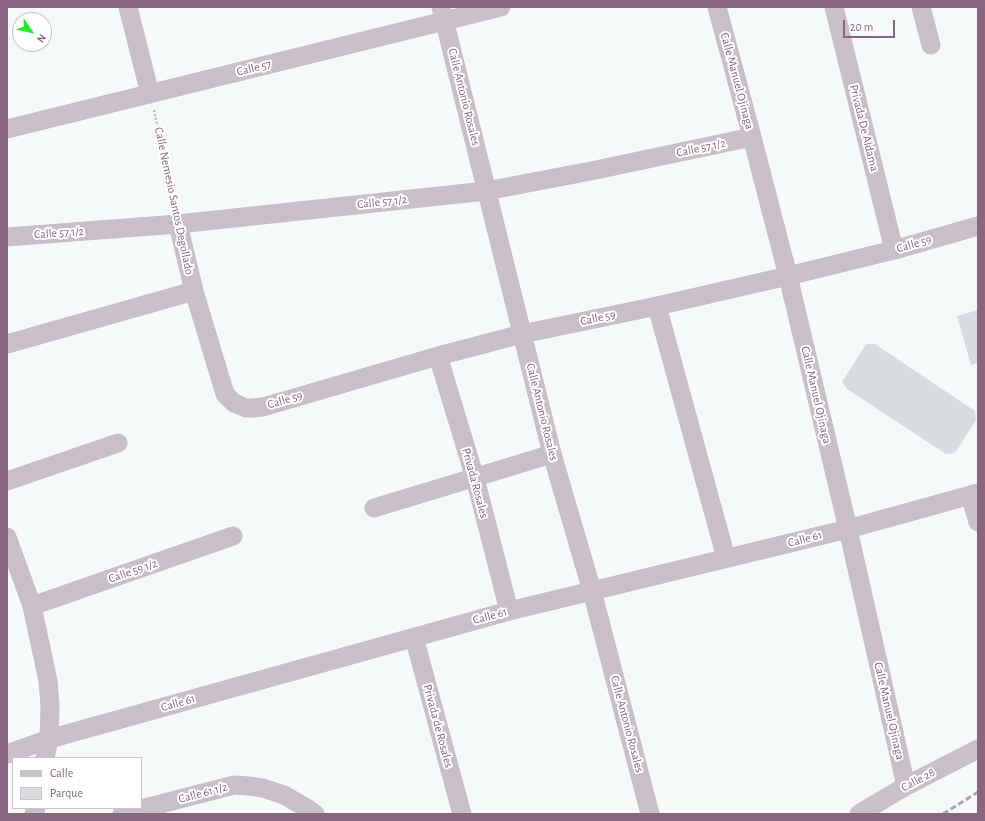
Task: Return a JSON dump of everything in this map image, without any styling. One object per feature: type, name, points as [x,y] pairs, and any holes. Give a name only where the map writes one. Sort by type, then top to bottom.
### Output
[{"type":"street","points":[[128,7],[150,94]]},
{"type":"street","name":"Calle 57","points":[[7,129],[150,94],[443,14],[501,7]]},
{"type":"street","name":"Calle Manuel Ojinaga","points":[[717,7],[788,276],[848,529],[906,786]]},
{"type":"street","name":"Privada De Aldama","points":[[834,7],[894,250]]},
{"type":"street","points":[[921,7],[932,45]]},
{"type":"street","name":"Calle Antonio Rosales","points":[[443,14],[552,454],[592,591],[650,814]]},
{"type":"street","name":"Calle 57 1/2","points":[[7,237],[178,224],[486,191],[592,171],[752,137]]},
{"type":"street","name":"Calle Nemesio Santos Degollado","points":[[178,224],[194,291],[224,394]]},
{"type":"street","name":"Calle 59","points":[[224,394],[234,403],[246,408],[264,407],[438,356],[522,334],[788,276],[894,250],[978,226]]},
{"type":"street","points":[[7,344],[194,291]]},
{"type":"street","points":[[656,306],[726,558]]},
{"type":"street","name":"Privada Rosales","points":[[438,356],[475,478],[509,611]]},
{"type":"street","points":[[7,481],[118,443]]},
{"type":"street","points":[[374,508],[552,454]]},
{"type":"street","points":[[974,494],[978,522]]},
{"type":"street","name":"Calle 61","points":[[7,754],[49,739],[509,611],[848,529],[974,494]]},
{"type":"street","name":"Calle 59 1/2","points":[[32,606],[233,536]]},
{"type":"street","points":[[7,537],[32,606],[44,657],[50,706],[49,739],[45,757]]},
{"type":"street","name":"Privada de Rosales","points":[[414,637],[462,814]]},
{"type":"street","name":"Calle 28","points":[[859,814],[906,786],[978,749]]},
{"type":"street","name":"Calle 61 1/2","points":[[142,809],[234,785],[263,788],[284,795],[315,814]]},
{"type":"street","name":"Calle 61 1/2","points":[[122,814],[141,809]]},
{"type":"path","name":"Calle Nemesio Santos Degollado","points":[[150,94],[178,224]]},
{"type":"green space","points":[[978,310],[978,363],[971,365],[957,316]]},
{"type":"green space","points":[[866,344],[875,344],[975,411],[976,420],[955,453],[946,454],[847,389],[842,382]]},
{"type":"railway","points":[[943,814],[978,792]]}]
